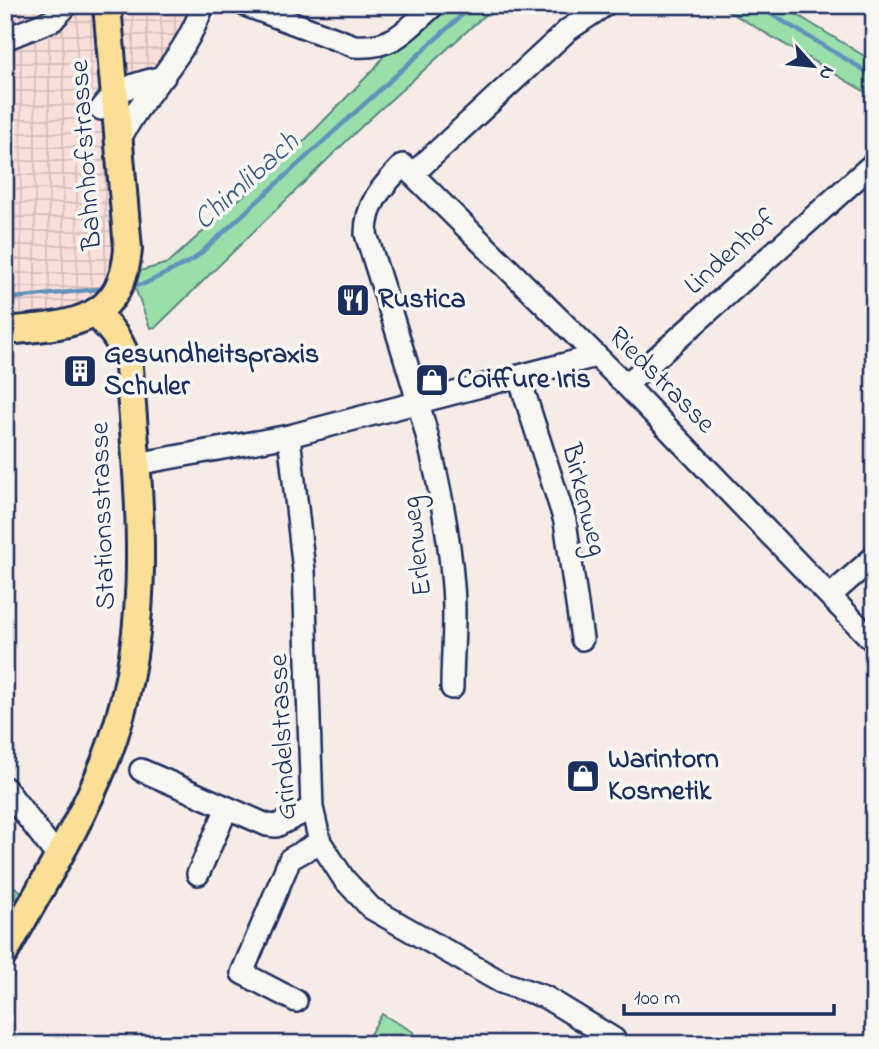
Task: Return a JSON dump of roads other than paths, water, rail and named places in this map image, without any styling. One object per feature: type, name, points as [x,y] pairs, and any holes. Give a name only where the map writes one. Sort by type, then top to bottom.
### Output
[{"type":"main road","name":"Bahnhofstrasse","points":[[92,5],[104,97],[111,237],[108,292]]},
{"type":"main road","name":"Bahnhofstrasse","points":[[107,5],[111,52],[104,97],[119,141],[128,249],[108,292]]},
{"type":"main road","points":[[5,331],[78,321],[108,292]]},
{"type":"main road","name":"Stationsstrasse","points":[[5,952],[61,855],[107,757],[135,644],[142,564],[129,367],[124,348],[115,332],[108,292]]},
{"type":"street","points":[[5,39],[53,20],[67,5]]},
{"type":"street","points":[[104,97],[123,102],[164,77],[193,33],[203,5]]},
{"type":"street","points":[[246,5],[354,46],[381,47],[397,38],[434,5]]},
{"type":"street","name":"Erlenweg","points":[[452,688],[453,588],[440,486],[419,400],[366,234],[366,216],[376,193],[408,169],[568,30],[606,5]]},
{"type":"street","points":[[111,52],[121,68],[142,91]]},
{"type":"street","points":[[119,141],[142,91]]},
{"type":"street","name":"Lindenhof","points":[[626,385],[874,163]]},
{"type":"street","name":"Riedstrasse","points":[[408,169],[626,385],[874,642]]},
{"type":"street","points":[[136,464],[289,436],[596,356]]},
{"type":"street","name":"Birkenweg","points":[[519,377],[565,521],[582,639]]},
{"type":"street","name":"Grindelstrasse","points":[[289,436],[304,571],[312,808],[320,842],[344,879],[371,908],[501,982],[545,997],[614,1039]]},
{"type":"street","points":[[831,595],[874,557]]},
{"type":"street","points":[[141,770],[267,825],[276,826],[312,808]]},
{"type":"street","points":[[5,788],[52,849],[61,855]]},
{"type":"street","points":[[198,874],[227,808]]},
{"type":"street","points":[[296,1001],[242,973],[290,859],[320,842]]},
{"type":"waterway","name":"Chimlibach","points":[[130,286],[144,284],[193,260],[473,5]]},
{"type":"waterway","name":"Chimlibach","points":[[756,5],[874,76]]},
{"type":"waterway","name":"Chimlibach","points":[[5,299],[108,288]]},
{"type":"place","name":"Rustica","points":[[353,300]]},
{"type":"place","name":"Gesundheitspraxis Schuler","points":[[80,371]]},
{"type":"place","name":"Coiffure Iris","points":[[432,380]]},
{"type":"place","name":"Warintorn Kosmetik","points":[[583,776]]}]
